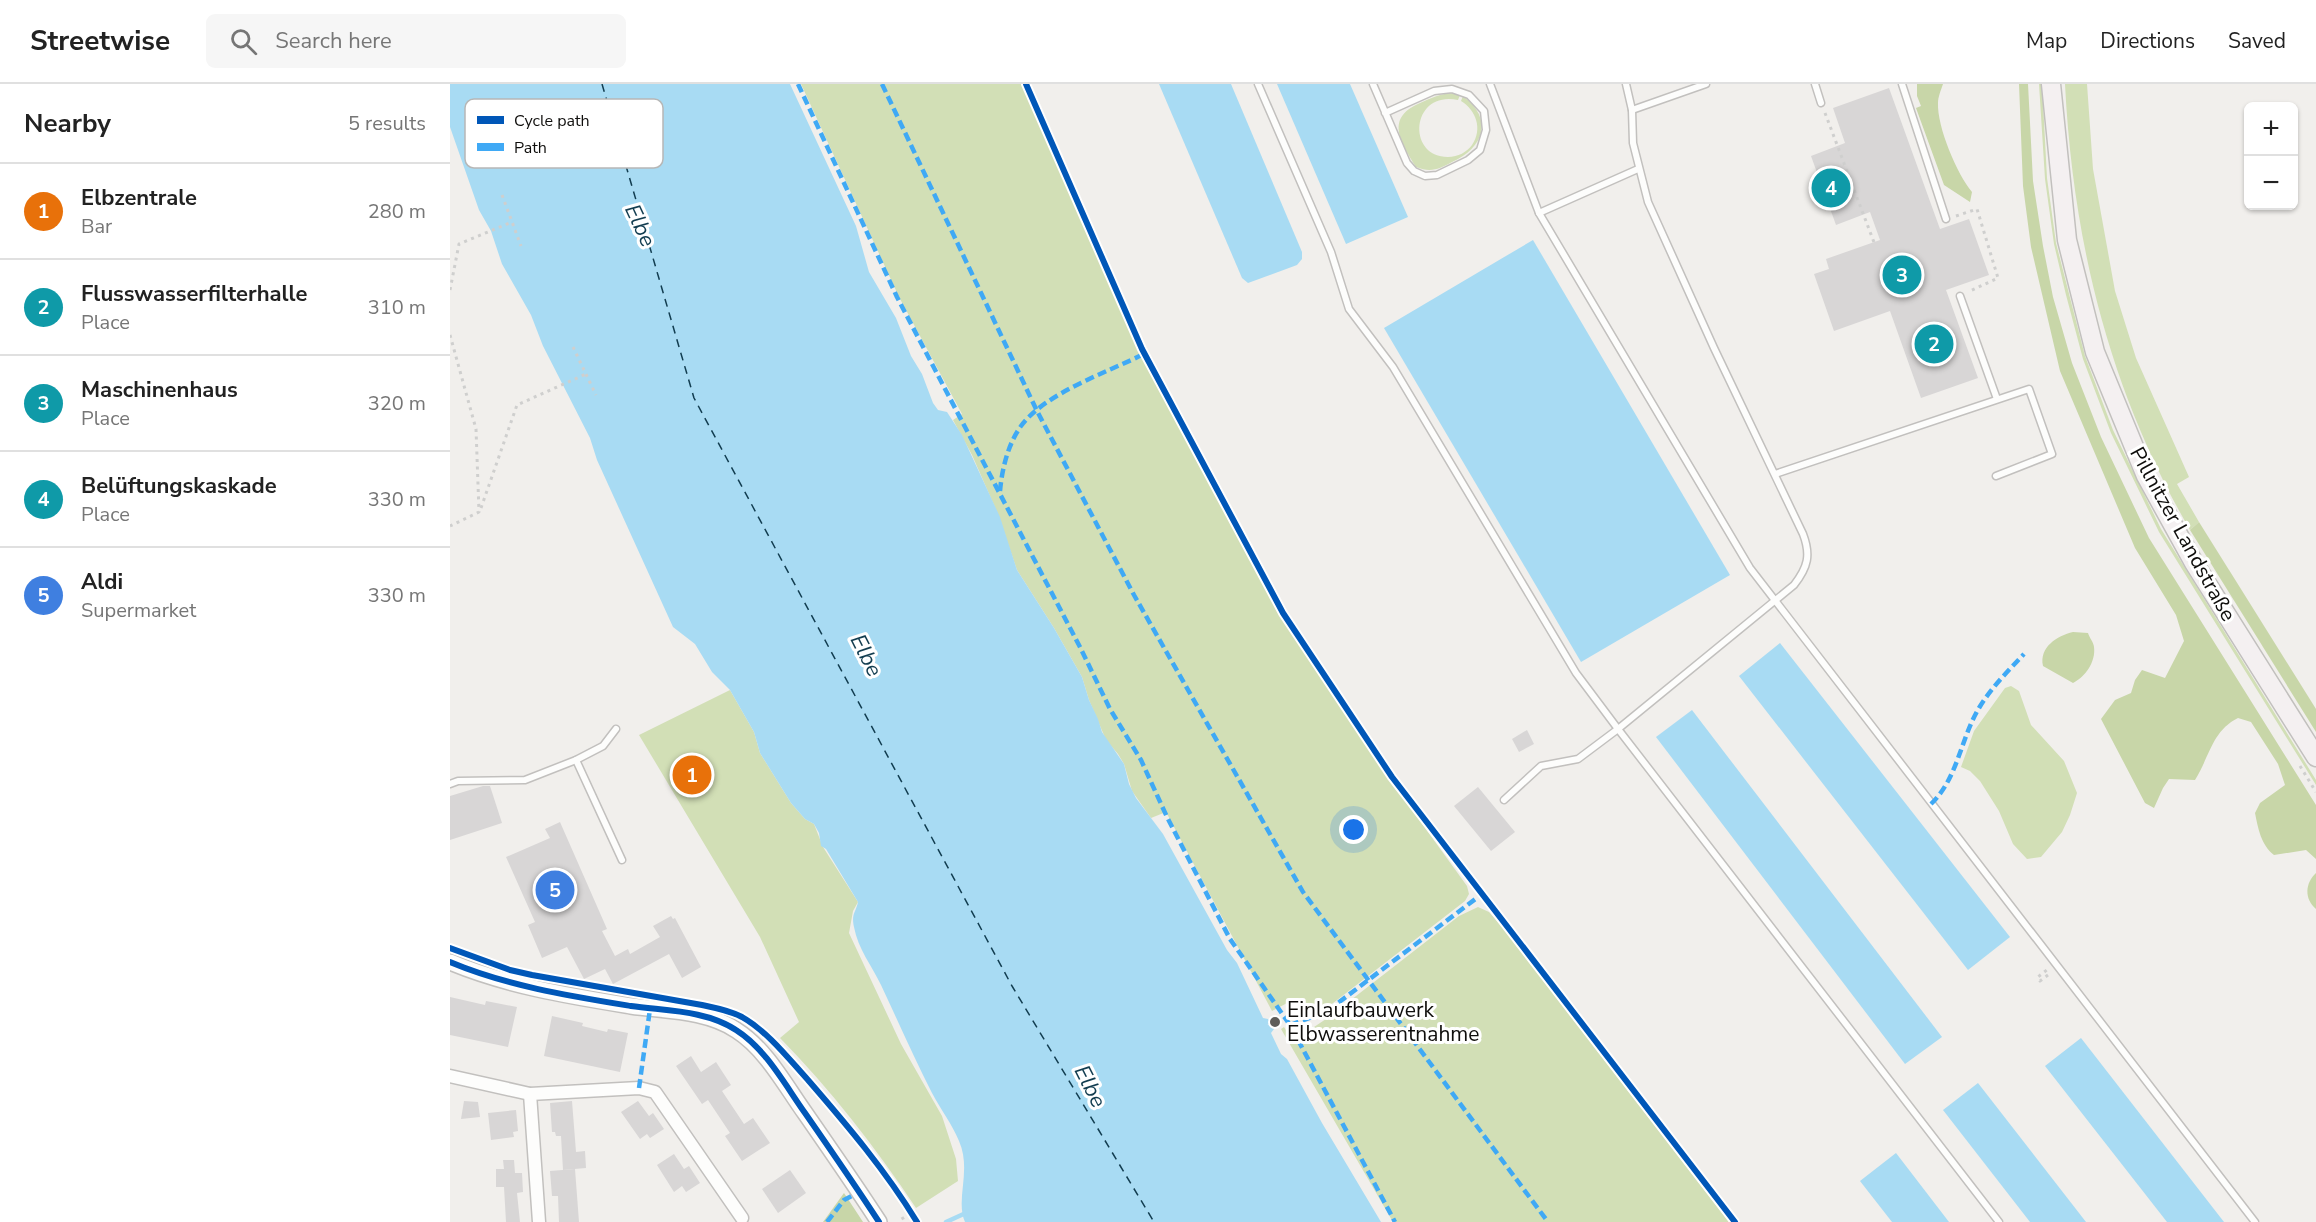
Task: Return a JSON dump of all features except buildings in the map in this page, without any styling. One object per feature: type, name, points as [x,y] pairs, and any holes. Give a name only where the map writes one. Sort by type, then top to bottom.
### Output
[{"type":"main road","name":"Pillnitzer Landstraße","points":[[2051,84],[2067,240],[2095,352],[2146,476],[2194,563],[2316,757]]},
{"type":"street","points":[[450,962],[530,987],[618,1004],[701,1016],[726,1023],[738,1030],[776,1070],[879,1222]]},
{"type":"street","points":[[450,1076],[530,1094],[639,1088],[655,1092],[742,1218]]},
{"type":"street","points":[[530,1094],[539,1222]]},
{"type":"lane","points":[[1026,84],[1142,349],[1283,613],[1392,777],[1735,1222]]},
{"type":"lane","points":[[1258,84],[1330,252],[1349,309],[1393,367],[1576,673],[1999,1222]]},
{"type":"lane","points":[[1373,84],[1385,113],[1407,163],[1414,171],[1425,176],[1437,175],[1468,160],[1480,150],[1486,130],[1484,111],[1469,95],[1452,88],[1434,91],[1385,113]]},
{"type":"lane","points":[[1490,84],[1539,213],[1750,568],[2255,1222]]},
{"type":"lane","points":[[1504,800],[1540,766],[1578,759],[1618,729],[1794,585],[1804,572],[1809,553],[1803,534],[1647,202],[1633,142],[1632,110],[1626,84]]},
{"type":"lane","points":[[1632,110],[1706,84]]},
{"type":"lane","points":[[1815,84],[1821,102]]},
{"type":"lane","points":[[1902,84],[1946,219]]},
{"type":"lane","points":[[1539,213],[1638,169]]},
{"type":"lane","points":[[1960,296],[1997,399]]},
{"type":"lane","points":[[1775,474],[2029,389],[2052,454],[1996,476]]},
{"type":"lane","points":[[450,784],[458,781],[525,780],[576,760],[603,746],[616,729]]},
{"type":"lane","points":[[576,760],[622,860]]},
{"type":"path","points":[[1821,102],[1875,245]]},
{"type":"path","points":[[502,195],[521,246]]},
{"type":"path","points":[[1946,219],[1977,209],[1998,278],[1960,296]]},
{"type":"path","points":[[450,290],[459,244],[512,222]]},
{"type":"path","points":[[450,335],[476,429],[479,512]]},
{"type":"path","points":[[573,347],[596,395]]},
{"type":"path","points":[[450,526],[479,512],[517,405],[585,374]]},
{"type":"path","points":[[2048,975],[2040,981],[2038,978],[2055,964]]},
{"type":"path","points":[[902,1217],[905,1222]]},
{"type":"green space","points":[[801,84],[1022,84],[1138,350],[1279,615],[1389,778],[1467,886],[1469,894],[1465,901],[1328,1007],[1291,1001],[1272,1011],[1166,812],[1151,818],[1132,791],[1124,764],[1106,740],[1082,677],[1017,570],[997,512],[972,455],[953,420],[962,414],[899,297]]},
{"type":"green space","points":[[1917,84],[1943,84],[1938,103],[1941,124],[1954,162],[1972,192],[1970,202],[1944,185],[1916,108],[1921,106],[1917,96]]},
{"type":"green space","points":[[2019,84],[2028,84],[2033,181],[2043,246],[2053,297],[2072,363],[2101,437],[2149,538],[2316,805],[2316,859],[2306,850],[2274,855],[2263,841],[2255,813],[2260,803],[2285,785],[2278,764],[2251,722],[2238,718],[2229,723],[2212,745],[2195,780],[2169,779],[2154,808],[2145,803],[2101,719],[2115,700],[2131,693],[2135,680],[2142,670],[2165,678],[2184,641],[2176,615],[2135,548],[2060,371],[2031,247],[2023,186]]},
{"type":"green space","points":[[2039,84],[2042,84],[2047,178],[2056,243],[2085,356],[2113,430],[2161,529],[2316,780],[2316,785],[2159,532],[2111,433],[2083,359],[2054,244],[2045,179]]},
{"type":"green space","points":[[2065,84],[2087,84],[2093,169],[2115,291],[2136,358],[2189,477],[2177,484],[2199,522],[2190,530],[2162,478],[2138,424],[2117,370],[2100,315],[2077,201],[2069,143]]},
{"type":"green space","points":[[1451,93],[1460,95],[1458,100],[1442,100],[1431,105],[1423,114],[1420,136],[1425,147],[1434,154],[1448,157],[1462,154],[1472,145],[1477,133],[1476,120],[1471,109],[1461,101],[1463,96],[1473,105],[1482,123],[1478,141],[1463,156],[1443,167],[1431,170],[1416,167],[1401,139],[1399,123],[1402,116],[1420,103]]},
{"type":"green space","points":[[2199,522],[2316,709],[2316,732],[2190,530]]},
{"type":"green space","points":[[2073,632],[2088,633],[2094,645],[2094,653],[2089,668],[2073,683],[2043,666],[2042,659],[2050,643]]},
{"type":"green space","points":[[2011,686],[2019,691],[2031,725],[2064,761],[2077,793],[2062,832],[2041,857],[2027,859],[2013,844],[1999,811],[1980,781],[1970,771],[1961,767],[1974,731],[2005,688]]},
{"type":"green space","points":[[730,690],[754,732],[760,753],[791,803],[805,819],[814,824],[823,847],[858,902],[853,911],[849,933],[901,1044],[942,1116],[956,1159],[958,1181],[916,1208],[852,1120],[780,1038],[799,1022],[760,937],[639,735]]},
{"type":"green space","points":[[2316,873],[2316,909],[2309,901],[2307,891]]},
{"type":"green space","points":[[1478,907],[1489,912],[1498,922],[1729,1222],[1393,1222],[1281,1029],[1284,1027],[1293,1041],[1329,1017],[1459,916]]},
{"type":"green space","points":[[844,1193],[863,1222],[823,1222]]},
{"type":"water","name":"Elbe","points":[[450,84],[790,84],[856,226],[869,272],[896,318],[933,403],[938,410],[947,412],[962,435],[1000,517],[1017,570],[1082,677],[1102,732],[1124,764],[1129,784],[1136,798],[1163,834],[1227,950],[1237,963],[1263,1018],[1268,1019],[1271,1023],[1267,1025],[1271,1024],[1274,1029],[1271,1033],[1281,1054],[1287,1059],[1381,1222],[965,1222],[962,1213],[963,1152],[859,943],[853,919],[858,902],[826,849],[821,846],[819,833],[814,824],[805,819],[791,803],[760,753],[754,732],[730,690],[712,672],[695,644],[673,627],[597,460],[590,438],[543,346],[531,315],[502,264],[491,231],[479,210],[450,127]]},
{"type":"water","points":[[1159,84],[1231,84],[1302,252],[1302,259],[1297,265],[1248,283],[1242,278]]},
{"type":"water","points":[[1277,84],[1350,84],[1408,217],[1346,244]]},
{"type":"water","points":[[1533,240],[1730,575],[1581,662],[1384,328]]},
{"type":"water","points":[[1780,643],[2010,937],[1968,970],[1739,676]]},
{"type":"water","points":[[1692,710],[1942,1037],[1905,1064],[1656,737]]},
{"type":"water","points":[[2081,1038],[2224,1222],[2167,1222],[2045,1066]]},
{"type":"water","points":[[1978,1083],[2086,1222],[2030,1222],[1943,1110]]},
{"type":"water","points":[[1896,1153],[1949,1222],[1892,1222],[1860,1181]]},
{"type":"waterway","points":[[946,1222],[968,1212]]},
{"type":"ferry route","points":[[602,84],[606,99]]},
{"type":"ferry route","points":[[627,168],[694,398],[1012,986],[1154,1222]]},
{"type":"marked path","points":[[798,84],[897,297],[1080,647],[1110,709],[1141,760],[1167,817],[1230,939],[1290,1025],[1395,1222]]},
{"type":"marked path","points":[[882,84],[1037,411],[1134,595],[1303,892],[1548,1222]]},
{"type":"marked path","points":[[1000,491],[1009,449],[1016,433],[1032,414],[1061,393],[1144,354]]},
{"type":"marked path","points":[[1931,804],[1947,783],[1979,708],[1994,687],[2024,654]]},
{"type":"marked path","points":[[1290,1025],[1326,1012],[1482,894]]},
{"type":"marked path","points":[[639,1088],[650,1009]]},
{"type":"marked path","points":[[827,1222],[844,1200],[859,1192]]},
{"type":"cycle path","points":[[1026,84],[1142,349],[1283,613],[1392,777],[1735,1222]]},
{"type":"cycle path","points":[[450,948],[510,970],[702,1005],[742,1017],[769,1038],[823,1097],[879,1167],[917,1222]]},
{"type":"cycle path","points":[[450,962],[494,978],[539,989],[631,1006],[699,1015],[724,1023],[736,1030],[766,1057],[879,1222]]},
{"type":"place","name":"Belüftungskaskade","points":[[1831,188]]},
{"type":"place","name":"Maschinenhaus","points":[[1902,275]]},
{"type":"place","name":"Flusswasserfilterhalle","points":[[1934,344]]},
{"type":"place","name":"Elbzentrale","points":[[692,775]]},
{"type":"place","name":"Aldi","points":[[555,890]]},
{"type":"place","name":"Einlaufbauwerk Elbwasserentnahme","points":[[1275,1022]]}]
